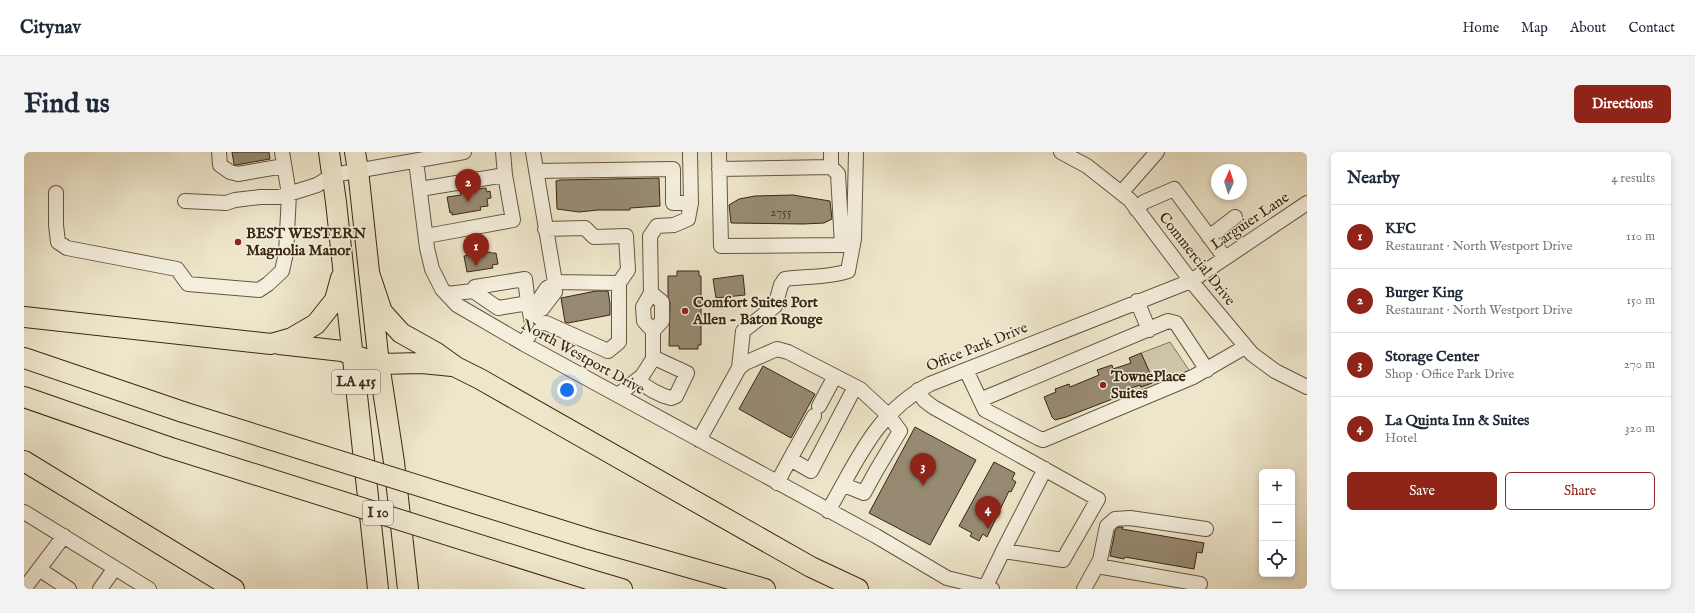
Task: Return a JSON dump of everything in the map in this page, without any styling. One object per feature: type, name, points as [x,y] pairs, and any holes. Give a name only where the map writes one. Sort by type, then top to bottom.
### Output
[{"type":"highway","name":"LA 415","points":[[329,152],[333,175],[378,589]]},
{"type":"highway","name":"LA 415","points":[[356,161],[370,273],[379,364],[394,462],[408,589]]},
{"type":"highway","points":[[271,344],[292,338],[316,324],[335,300],[343,272]]},
{"type":"highway","points":[[370,273],[382,312],[401,334],[434,352],[456,367],[480,379],[811,567],[858,589]]},
{"type":"highway","points":[[24,317],[342,351],[379,364],[422,363],[456,367]]},
{"type":"highway","name":"I 10","points":[[24,358],[183,412],[589,539],[765,589]]},
{"type":"highway","name":"I 10","points":[[24,397],[168,447],[622,589]]},
{"type":"highway","points":[[24,461],[234,589]]},
{"type":"street","points":[[219,152],[220,165],[230,172],[238,174],[284,166]]},
{"type":"street","points":[[56,193],[56,225],[58,242],[67,248],[177,269],[188,284],[259,290],[282,271],[286,254],[289,194],[282,152]]},
{"type":"street","points":[[185,201],[226,203],[235,200],[260,197],[279,197],[317,185],[356,161],[416,161],[464,152]]},
{"type":"street","points":[[426,236],[513,220],[505,174],[503,152]]},
{"type":"street","points":[[533,152],[554,284]]},
{"type":"street","points":[[618,395],[642,376],[653,359],[653,331],[644,321],[643,307],[651,293],[650,236],[656,226],[674,225],[688,219],[691,203],[690,152]]},
{"type":"street","points":[[719,152],[721,246],[842,245],[838,174],[831,167],[831,152]]},
{"type":"street","points":[[739,368],[743,331],[775,306],[781,285],[785,279],[805,276],[837,275],[848,271],[854,239],[856,152]]},
{"type":"street","name":"Commercial Drive","points":[[1061,152],[1087,166],[1130,200],[1191,281],[1245,347],[1275,372],[1307,387]]},
{"type":"street","points":[[1121,193],[1158,152]]},
{"type":"street","name":"North Westport Drive","points":[[416,161],[432,269],[447,294],[457,305],[524,344],[876,536],[947,578],[988,588]]},
{"type":"street","points":[[720,169],[831,167]]},
{"type":"street","points":[[536,171],[672,169],[673,203],[691,203]]},
{"type":"street","points":[[420,189],[505,174]]},
{"type":"street","points":[[1136,209],[1144,202],[1174,189],[1224,258]]},
{"type":"street","name":"Larguier Lane","points":[[1191,281],[1307,203]]},
{"type":"street","points":[[1209,237],[1236,217]]},
{"type":"street","points":[[447,294],[473,291],[498,308],[532,313],[546,322],[608,351],[618,342],[620,283],[628,270],[626,236],[594,237],[585,228],[545,229]]},
{"type":"street","points":[[473,291],[475,287],[525,279],[532,313],[533,328],[524,344]]},
{"type":"street","name":"Office Park Drive","points":[[828,511],[874,432],[888,415],[904,400],[918,390],[1136,301],[1191,281]]},
{"type":"street","points":[[532,313],[547,288],[554,284],[620,283]]},
{"type":"street","points":[[1136,301],[1149,330]]},
{"type":"street","points":[[980,400],[1172,321],[1176,324],[1207,370]]},
{"type":"street","points":[[966,370],[985,410],[1043,440],[1207,370],[1245,347]]},
{"type":"street","points":[[699,440],[739,368],[745,363],[777,349],[788,352],[855,387],[888,415],[900,431],[864,493],[844,485]]},
{"type":"street","points":[[638,380],[643,385],[665,396],[671,398],[676,396],[687,373],[659,360],[653,359]]},
{"type":"street","points":[[777,483],[835,376]]},
{"type":"street","points":[[790,459],[811,471],[855,387]]},
{"type":"street","points":[[918,390],[924,400],[933,407],[1098,499],[1063,560],[1002,551]]},
{"type":"street","points":[[988,588],[1002,551],[1045,469]]},
{"type":"street","points":[[24,512],[115,568],[130,584],[149,589]]},
{"type":"street","points":[[1084,589],[1100,560],[1107,526],[1115,519],[1130,518],[1206,529]]},
{"type":"street","points":[[24,589],[64,536]]},
{"type":"street","points":[[1097,566],[1200,584]]},
{"type":"street","points":[[100,589],[115,568]]},
{"type":"street","points":[[39,569],[69,589]]},
{"type":"shaded area","points":[[1170,342],[1189,370],[1163,383],[1125,398],[1122,391],[1128,389],[1128,387],[1139,382],[1141,387],[1152,383],[1151,381],[1153,380],[1141,353]]},
{"type":"building","points":[[232,152],[269,152],[270,159],[236,165],[234,164]]},
{"type":"building","points":[[659,178],[660,206],[630,208],[630,210],[598,210],[579,212],[557,209],[556,181]]},
{"type":"building","points":[[486,188],[487,192],[490,191],[491,198],[487,199],[488,206],[480,207],[481,210],[452,215],[452,212],[450,213],[447,197],[461,195],[460,191]]},
{"type":"building","points":[[793,195],[830,201],[832,219],[824,223],[803,224],[731,223],[729,205],[739,199],[755,196]]},
{"type":"building","points":[[490,252],[496,253],[498,264],[492,265],[493,268],[467,272],[464,256]]},
{"type":"building","name":"Comfort Suites Port Allen - Baton Rouge","points":[[677,271],[699,271],[699,276],[701,276],[701,345],[698,345],[698,349],[679,349],[679,346],[669,346],[670,302],[668,297],[668,276],[677,276]]},
{"type":"building","points":[[743,275],[745,295],[716,298],[713,279]]},
{"type":"building","points":[[596,291],[608,291],[610,315],[568,323],[565,322],[561,298]]},
{"type":"building","name":"TownePlace Suites","points":[[1141,353],[1153,380],[1151,381],[1152,383],[1122,391],[1123,395],[1066,417],[1055,420],[1052,417],[1044,397],[1056,392],[1055,389],[1069,384],[1070,387],[1099,375],[1097,370],[1112,365],[1113,369],[1131,363],[1129,358]]},
{"type":"building","points":[[763,366],[815,394],[791,438],[739,409]]},
{"type":"building","points":[[915,427],[976,460],[930,545],[869,513]]},
{"type":"building","points":[[994,462],[1015,473],[1012,479],[1016,482],[1011,492],[1009,491],[987,537],[983,534],[979,541],[970,536],[972,533],[959,526]]},
{"type":"building","points":[[1118,527],[1123,527],[1122,529],[1204,543],[1202,553],[1197,552],[1194,569],[1125,557],[1124,559],[1110,556],[1115,531]]},
{"type":"place","name":"Burger King","points":[[468,202]]},
{"type":"place","name":"BEST WESTERN Magnolia Manor","points":[[238,242]]},
{"type":"place","name":"KFC","points":[[476,266]]},
{"type":"place","name":"Comfort Suites Port Allen - Baton Rouge","points":[[685,311]]},
{"type":"place","name":"TownePlace Suites","points":[[1103,385]]},
{"type":"place","name":"Storage Center","points":[[923,486]]},
{"type":"place","name":"La Quinta Inn & Suites","points":[[988,529]]}]
